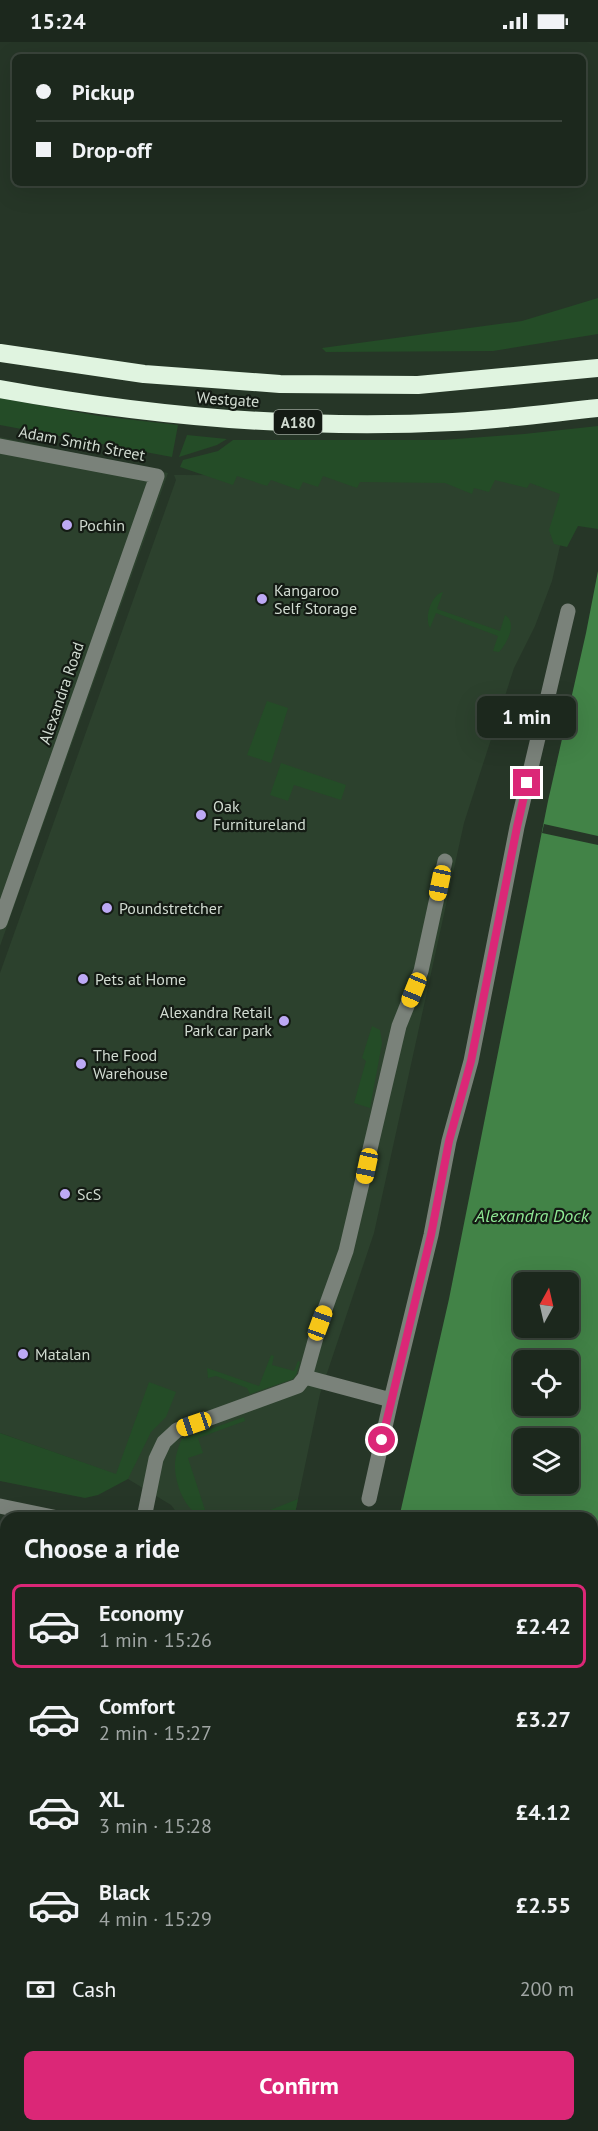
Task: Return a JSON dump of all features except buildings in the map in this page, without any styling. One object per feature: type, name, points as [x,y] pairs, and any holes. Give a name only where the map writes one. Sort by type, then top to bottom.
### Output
[{"type":"highway","name":"Westgate","points":[[0,353],[144,374],[280,384],[418,385],[598,368]]},
{"type":"highway","name":"Westgate","points":[[0,389],[59,400],[206,418],[330,423],[453,422],[598,408]]},
{"type":"street","name":"Adam Smith Street","points":[[0,446],[157,476]]},
{"type":"street","name":"Alexandra Road","points":[[0,922],[157,476]]},
{"type":"street","points":[[369,1499],[431,1235],[449,1141],[471,1061],[517,827],[568,611]]},
{"type":"street","points":[[145,1512],[156,1459],[164,1442],[177,1430],[298,1386],[305,1377],[320,1323],[346,1251],[399,1026],[421,971],[445,861]]},
{"type":"street","points":[[305,1377],[391,1400]]},
{"type":"street","points":[[0,1506],[29,1512]]},
{"type":"shaded area","points":[[598,298],[598,334],[493,351],[326,352],[322,348],[522,321]]},
{"type":"shaded area","points":[[0,398],[99,416],[178,425],[172,457],[0,425]]},
{"type":"shaded area","points":[[598,426],[598,529],[578,526],[567,547],[554,544],[549,530],[560,494],[530,483],[527,488],[495,480],[489,492],[474,488],[472,494],[445,483],[360,482],[357,488],[323,476],[318,487],[303,482],[299,490],[271,480],[267,486],[237,476],[233,485],[180,467],[183,460],[218,451],[233,440],[443,440]]},
{"type":"shaded area","points":[[187,435],[227,439],[217,445],[179,457]]},
{"type":"shaded area","points":[[0,437],[168,473],[0,946]]},
{"type":"shaded area","points":[[174,475],[576,476],[552,581],[535,626],[514,668],[464,823],[374,1233],[320,1394],[295,1512],[176,1512],[171,1505],[128,1479],[0,1433],[0,973],[176,480]]},
{"type":"shaded area","points":[[443,592],[437,609],[500,631],[505,615],[509,619],[510,633],[499,652],[493,651],[498,636],[436,613],[430,628],[428,613],[430,607],[435,597]]},
{"type":"shaded area","points":[[267,701],[288,708],[271,763],[247,755]]},
{"type":"shaded area","points":[[281,763],[346,785],[341,800],[294,785],[288,801],[270,795]]},
{"type":"shaded area","points":[[372,1026],[380,1030],[382,1043],[370,1108],[354,1103],[366,1061],[362,1058]]},
{"type":"shaded area","points":[[271,1355],[274,1356],[272,1365],[294,1371],[298,1361],[300,1362],[293,1379],[250,1394],[247,1388],[216,1376],[208,1378],[207,1368],[259,1386]]},
{"type":"shaded area","points":[[149,1382],[176,1392],[166,1417],[151,1432],[128,1479],[98,1495],[85,1498],[0,1481],[0,1433],[116,1474]]},
{"type":"shaded area","points":[[244,1417],[245,1421],[198,1438],[203,1453],[188,1458],[206,1512],[195,1512],[191,1509],[179,1488],[175,1466],[182,1439]]},
{"type":"shaded area","points":[[298,1499],[295,1512],[265,1512]]},
{"type":"water","name":"Alexandra Dock","points":[[598,571],[598,1512],[400,1512],[449,1299],[548,801]]},
{"type":"pier","points":[[544,824],[598,836],[598,845],[542,833]]},
{"type":"place","name":"Pochin","points":[[67,525]]},
{"type":"place","name":"Kangaroo Self Storage","points":[[262,599]]},
{"type":"place","name":"Oak Furnitureland","points":[[201,815]]},
{"type":"place","name":"Poundstretcher","points":[[107,908]]},
{"type":"place","name":"Pets at Home","points":[[83,979]]},
{"type":"place","name":"Alexandra Retail Park car park","points":[[284,1021]]},
{"type":"place","name":"The Food Warehouse","points":[[81,1064]]},
{"type":"place","name":"ScS","points":[[65,1194]]},
{"type":"place","name":"Matalan","points":[[23,1354]]},
{"type":"route","points":[[382,1440],[431,1235],[449,1141],[471,1061],[527,783]]}]
